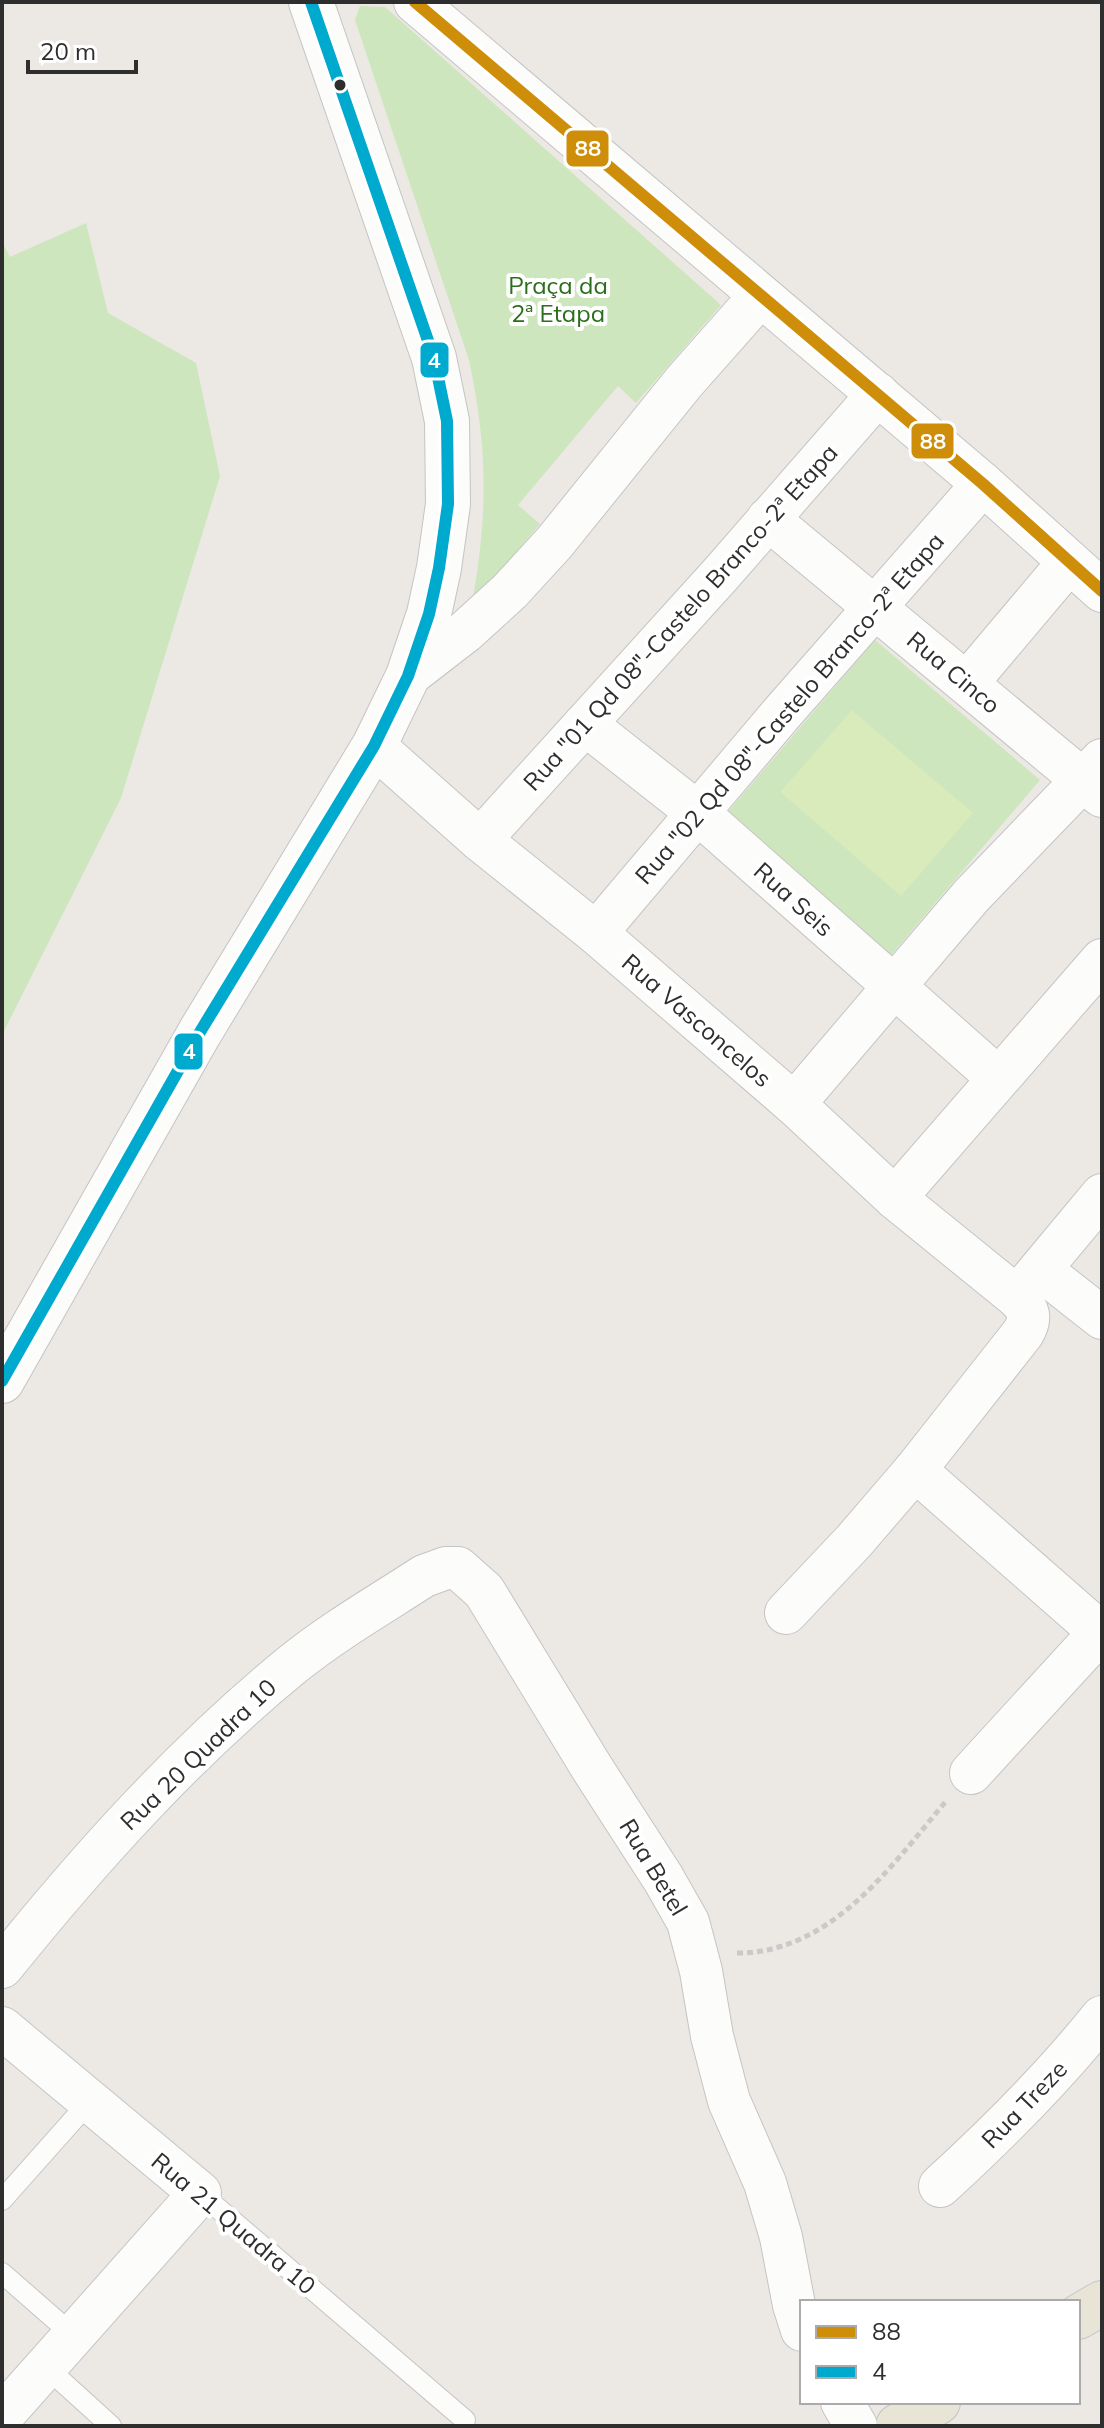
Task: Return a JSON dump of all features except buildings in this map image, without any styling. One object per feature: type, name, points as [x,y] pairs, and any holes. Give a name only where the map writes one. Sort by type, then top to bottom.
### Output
[{"type":"main road","points":[[2,1381],[200,1032],[374,746],[408,676],[429,614],[447,517],[447,421],[434,358],[311,2]]},
{"type":"main road","points":[[898,2426],[935,2404]]},
{"type":"street","points":[[415,2],[983,484],[1102,591]]},
{"type":"street","points":[[408,676],[465,632],[519,582],[564,532],[684,382],[760,296]]},
{"type":"street","name":"Rua \"01 Qd 08\"-Castelo Branco-2ª Etapa","points":[[480,840],[878,394]]},
{"type":"street","name":"Rua \"02 Qd 08\"-Castelo Branco-2ª Etapa","points":[[596,933],[983,484]]},
{"type":"street","name":"Rua Cinco","points":[[768,519],[967,683],[1096,778]]},
{"type":"street","points":[[967,683],[1069,562]]},
{"type":"street","name":"Rua Seis","points":[[585,724],[698,813],[998,1078]]},
{"type":"street","name":"Rua Vasconcelos","points":[[374,746],[480,840],[596,933],[794,1104],[895,1198],[1029,1284],[1102,1318]]},
{"type":"street","points":[[794,1104],[972,895],[1096,778]]},
{"type":"street","points":[[895,1198],[1102,960]]},
{"type":"street","points":[[786,1613],[915,1470],[1023,1333],[1028,1325],[1029,1284],[1102,1195]]},
{"type":"street","points":[[915,1470],[1101,1632],[971,1773]]},
{"type":"street","name":"Rua Betel","points":[[424,1576],[446,1568],[458,1568],[484,1591],[688,1922],[729,2101],[765,2183],[781,2237],[800,2324]]},
{"type":"street","name":"Rua 20 Quadra 10","points":[[2,1967],[133,1813],[210,1739],[294,1664],[424,1576]]},
{"type":"street","name":"Rua Treze","points":[[940,2186],[1063,2065],[1102,2017]]},
{"type":"street","name":"Rua 21 Quadra 10","points":[[2,2028],[200,2193]]},
{"type":"street","points":[[2,2416],[200,2193]]},
{"type":"street","points":[[843,2404],[856,2426]]},
{"type":"lane","points":[[2,2200],[90,2101]]},
{"type":"lane","name":"Rua 21 Quadra 10","points":[[200,2193],[465,2420]]},
{"type":"lane","points":[[2,2273],[74,2336]]},
{"type":"lane","points":[[46,2367],[111,2426]]},
{"type":"path","points":[[696,1954],[764,1950],[814,1934],[834,1921],[891,1867],[971,1773]]},
{"type":"green space","name":"Praça da 2ª Etapa","points":[[360,6],[385,7],[721,305],[636,403],[618,386],[518,505],[540,524],[472,604],[481,540],[484,482],[480,423],[469,360],[355,20]]},
{"type":"green space","points":[[86,223],[108,313],[196,363],[220,476],[121,798],[2,1035],[2,242],[10,257]]},
{"type":"green space","points":[[875,640],[1040,780],[891,955],[726,814]]},
{"type":"green space","points":[[852,710],[973,813],[901,896],[780,792]]},
{"type":"transit line","name":"4","points":[[2,1381],[200,1032],[374,746],[408,676],[429,614],[448,504],[447,421],[434,358],[311,2]]},
{"type":"transit line","name":"88","points":[[415,2],[983,484],[1102,591]]}]
